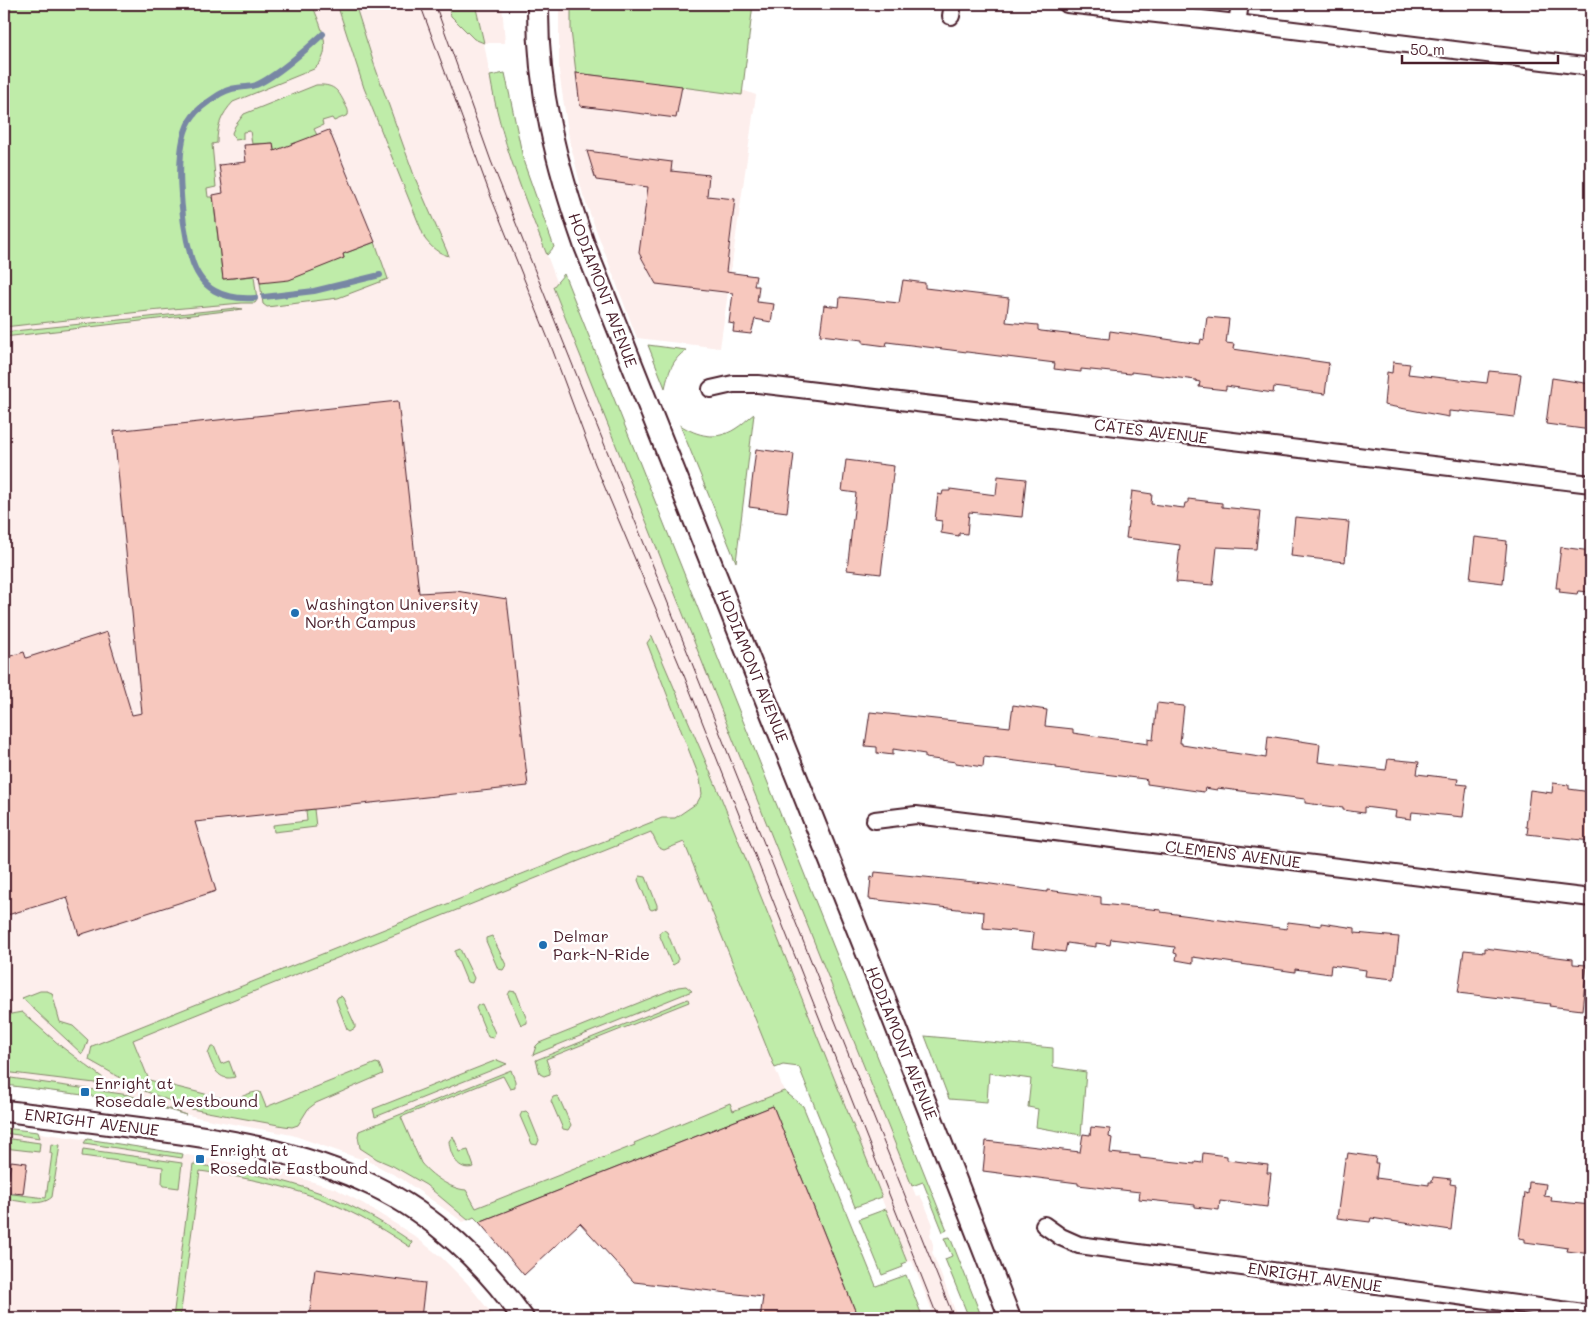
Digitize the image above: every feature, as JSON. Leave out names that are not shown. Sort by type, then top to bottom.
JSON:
[{"type":"street","name":"HODIAMONT AVENUE","points":[[538,4],[539,58],[552,139],[566,194],[584,244],[897,1028],[1010,1318]]},
{"type":"street","points":[[1067,4],[1591,67]]},
{"type":"street","points":[[1237,23],[1240,4]]},
{"type":"street","name":"CATES AVENUE","points":[[711,389],[733,384],[758,384],[1591,484]]},
{"type":"street","name":"CLEMENS AVENUE","points":[[875,820],[916,815],[1591,898]]},
{"type":"street","name":"ENRIGHT AVENUE","points":[[4,1111],[181,1133],[243,1143],[281,1152],[343,1172],[376,1187],[406,1204],[435,1224],[485,1271],[522,1318]]},
{"type":"street","name":"ENRIGHT AVENUE","points":[[1044,1225],[1061,1237],[1079,1245],[1591,1314]]},
{"type":"shaded area","name":"Washington University North Campus","points":[[7,4],[447,4],[451,16],[484,42],[475,4],[502,4],[505,43],[484,43],[503,137],[557,282],[553,288],[916,1196],[920,1195],[933,1225],[930,1235],[933,1244],[932,1252],[958,1318],[935,1318],[912,1261],[907,1262],[720,795],[652,637],[700,779],[702,794],[697,803],[675,818],[784,1091],[463,1222],[402,1179],[372,1163],[292,1135],[196,1117],[145,1103],[4,1085],[4,12]],"holes":[[[662,818],[673,818],[503,881]]]},
{"type":"shaded area","points":[[559,4],[753,4],[742,90],[756,95],[720,348],[637,338],[583,195],[569,138],[559,72]]},
{"type":"shaded area","points":[[4,1128],[140,1147],[246,1165],[284,1173],[336,1189],[413,1235],[441,1257],[467,1283],[495,1318],[4,1318]]},
{"type":"green space","points":[[12,4],[312,4],[324,38],[324,55],[320,62],[314,69],[233,102],[225,111],[220,121],[217,143],[212,144],[216,187],[207,189],[208,197],[213,197],[223,279],[254,276],[257,300],[255,303],[149,311],[4,327],[4,29]]},
{"type":"green space","points":[[337,4],[355,4],[374,64],[415,178],[449,256],[436,250],[425,239],[364,88]]},
{"type":"green space","points":[[447,4],[475,4],[484,43],[474,39],[451,16]]},
{"type":"green space","points":[[571,4],[753,4],[742,95],[576,73],[571,30]]},
{"type":"green space","points":[[505,73],[524,163],[554,247],[547,255],[506,145],[494,99],[490,76]]},
{"type":"green space","points":[[316,85],[327,85],[337,91],[347,108],[348,115],[334,121],[332,118],[322,121],[323,125],[314,129],[317,135],[278,175],[273,143],[252,144],[250,131],[243,132],[243,139],[235,140],[232,133],[244,114]]},
{"type":"green space","points":[[375,242],[388,279],[338,298],[267,307],[263,304],[260,283],[344,258],[343,254]]},
{"type":"green space","points":[[564,274],[947,1230],[943,1232],[923,1182],[912,1186],[553,287]]},
{"type":"green space","points":[[236,308],[243,309],[4,337],[4,332]]},
{"type":"green space","points":[[648,345],[686,350],[677,358],[672,366],[665,388]]},
{"type":"green space","points":[[754,414],[736,562],[680,425],[707,436],[721,435],[738,427]]},
{"type":"green space","points":[[652,636],[720,795],[882,1197],[855,1207],[799,1067],[783,1065],[775,1068],[684,842],[664,850],[659,848],[651,832],[133,1040],[149,1080],[229,1100],[260,1092],[266,1107],[376,1063],[379,1064],[383,1074],[316,1103],[308,1109],[298,1125],[292,1127],[284,1126],[191,1109],[142,1090],[89,1060],[92,1046],[662,818],[675,818],[697,803],[702,794],[700,779],[647,643]]},
{"type":"green space","points":[[314,809],[316,827],[274,832],[273,825],[307,821],[306,810]]},
{"type":"green space","points":[[640,876],[646,877],[657,908],[650,909],[638,880]]},
{"type":"green space","points":[[664,930],[667,932],[678,959],[678,962],[673,965],[659,934]]},
{"type":"green space","points":[[492,936],[506,965],[503,970],[498,969],[486,941],[486,938]]},
{"type":"green space","points":[[460,949],[474,978],[472,983],[467,982],[455,953],[455,951]]},
{"type":"green space","points":[[686,986],[692,991],[533,1055],[539,1043],[678,987]]},
{"type":"green space","points":[[40,991],[52,993],[60,1022],[73,1026],[88,1040],[82,1054],[22,998]]},
{"type":"green space","points":[[510,991],[516,992],[527,1023],[522,1025],[520,1023],[508,995]]},
{"type":"green space","points":[[341,996],[355,1025],[355,1028],[350,1031],[347,1029],[336,1000]]},
{"type":"green space","points":[[688,999],[689,1002],[546,1059],[550,1074],[544,1076],[540,1074],[536,1060]]},
{"type":"green space","points":[[482,1004],[495,1033],[493,1038],[488,1037],[476,1008]]},
{"type":"green space","points":[[22,1012],[62,1047],[103,1078],[105,1082],[103,1084],[4,1072],[5,1023],[11,1014]]},
{"type":"green space","points":[[925,1036],[1053,1048],[1053,1067],[1086,1072],[1081,1135],[1036,1127],[1038,1109],[1028,1107],[1031,1079],[989,1073],[987,1102],[949,1099]]},
{"type":"green space","points":[[211,1047],[214,1047],[221,1064],[229,1061],[235,1077],[229,1078],[217,1073],[208,1054]]},
{"type":"green space","points":[[497,1060],[507,1064],[375,1117],[373,1109]]},
{"type":"green space","points":[[511,1070],[515,1081],[515,1088],[510,1089],[503,1076],[401,1117],[421,1163],[441,1181],[466,1190],[476,1208],[635,1145],[634,1143],[730,1103],[733,1111],[784,1091],[803,1106],[876,1286],[906,1275],[923,1318],[858,1318],[773,1106],[479,1222],[474,1217],[468,1220],[426,1185],[360,1148],[359,1131]]},
{"type":"green space","points":[[4,1077],[129,1095],[186,1115],[145,1103],[4,1085]]},
{"type":"green space","points":[[557,1096],[571,1125],[568,1130],[563,1129],[551,1101],[553,1097]]},
{"type":"green space","points":[[526,1111],[539,1140],[537,1145],[532,1144],[520,1116],[522,1112]]},
{"type":"green space","points":[[4,1128],[38,1132],[40,1138],[4,1133]]},
{"type":"green space","points":[[453,1136],[460,1152],[468,1150],[474,1167],[463,1167],[453,1157],[449,1141]]},
{"type":"green space","points":[[4,1138],[40,1143],[39,1152],[4,1148]]},
{"type":"green space","points":[[87,1139],[183,1154],[182,1158],[84,1143]]},
{"type":"green space","points":[[51,1144],[60,1145],[52,1197],[35,1203],[4,1199],[4,1193],[46,1198],[52,1154],[50,1153]]},
{"type":"green space","points":[[83,1149],[182,1163],[179,1188],[164,1186],[162,1183],[163,1167],[82,1156]]},
{"type":"green space","points":[[193,1164],[264,1177],[320,1193],[361,1211],[412,1242],[410,1247],[358,1216],[317,1198],[290,1189],[239,1177],[200,1171],[180,1318],[173,1318]]},
{"type":"green space","points":[[886,1209],[907,1262],[902,1264],[903,1267],[882,1275],[859,1219]]},
{"type":"green space","points":[[950,1237],[982,1318],[969,1318],[945,1259],[952,1256],[944,1238]]},
{"type":"building","points":[[576,73],[682,86],[676,118],[580,106]]},
{"type":"building","points":[[329,130],[375,242],[343,254],[344,258],[289,280],[260,283],[259,275],[223,279],[213,195],[223,193],[219,165],[246,162],[244,145],[273,143],[274,151]]},
{"type":"building","points":[[587,151],[672,162],[671,171],[709,175],[707,196],[735,199],[726,272],[756,276],[754,286],[759,286],[757,302],[774,304],[771,322],[755,319],[751,334],[733,332],[734,324],[729,323],[733,293],[656,284],[639,253],[648,187],[596,180]]},
{"type":"building","points":[[903,280],[925,283],[925,288],[1009,298],[1006,322],[1038,325],[1038,330],[1041,331],[1109,339],[1110,331],[1200,344],[1201,339],[1204,340],[1207,317],[1229,319],[1226,343],[1234,344],[1233,349],[1329,363],[1325,394],[1274,387],[1273,393],[1226,386],[1226,390],[1199,387],[1200,382],[1196,380],[1131,372],[1131,374],[1081,369],[1081,372],[1054,369],[1055,363],[887,342],[886,346],[863,343],[863,340],[820,335],[824,305],[839,307],[840,297],[899,303]]},
{"type":"building","points":[[1393,362],[1410,364],[1408,374],[1487,383],[1489,371],[1521,374],[1515,417],[1449,411],[1449,417],[1384,405],[1387,372],[1392,373]]},
{"type":"building","points":[[1552,378],[1591,384],[1591,430],[1546,424]]},
{"type":"building","name":"Washington University North Campus","points":[[398,401],[419,593],[456,591],[507,599],[528,786],[195,822],[216,891],[79,935],[67,897],[4,916],[4,658],[24,652],[26,658],[107,632],[132,715],[142,713],[114,431]]},
{"type":"building","points":[[756,449],[794,454],[787,512],[749,507]]},
{"type":"building","points":[[846,460],[894,466],[881,574],[847,570],[856,493],[842,491]]},
{"type":"building","points":[[998,476],[1026,479],[1022,517],[969,512],[967,534],[959,533],[959,536],[941,533],[942,521],[935,520],[938,494],[942,495],[943,491],[950,491],[950,489],[996,495]]},
{"type":"building","points":[[1132,491],[1152,494],[1151,504],[1184,508],[1185,503],[1188,503],[1188,499],[1222,503],[1222,507],[1260,511],[1256,549],[1217,547],[1213,585],[1176,582],[1180,545],[1126,538]]},
{"type":"building","points":[[1295,517],[1349,522],[1345,562],[1291,556]]},
{"type":"building","points":[[1475,537],[1507,541],[1503,583],[1470,579]]},
{"type":"building","points":[[1561,547],[1591,551],[1590,592],[1578,591],[1577,594],[1559,592],[1560,588],[1556,588]]},
{"type":"building","points":[[1157,703],[1184,706],[1180,743],[1182,745],[1266,758],[1268,736],[1320,744],[1318,762],[1386,770],[1388,759],[1419,762],[1417,774],[1458,779],[1457,784],[1467,785],[1463,817],[1412,812],[1411,819],[1395,817],[1396,811],[1364,807],[1364,813],[1305,803],[1305,799],[1217,788],[1217,790],[1205,788],[1204,792],[1147,784],[1147,780],[1144,779],[984,757],[983,767],[925,758],[925,754],[893,749],[893,755],[877,753],[877,747],[865,746],[870,712],[1010,727],[1013,705],[1047,710],[1045,726],[1073,729],[1073,733],[1148,744],[1148,739],[1153,740]]},
{"type":"building","points":[[1553,783],[1569,785],[1569,789],[1591,792],[1591,841],[1527,834],[1530,790],[1552,793]]},
{"type":"building","points":[[875,872],[1101,897],[1101,904],[1161,910],[1161,912],[1287,929],[1288,922],[1321,926],[1321,923],[1355,928],[1355,933],[1399,937],[1394,979],[1365,976],[1366,970],[1331,965],[1330,974],[1295,969],[1295,972],[1193,957],[1193,963],[1176,960],[1175,947],[1111,939],[1110,945],[1096,943],[1096,947],[1067,943],[1065,952],[1032,948],[1034,933],[983,928],[984,912],[869,899],[871,877],[874,878]]},
{"type":"building","points":[[1485,948],[1573,959],[1573,964],[1587,965],[1582,1010],[1549,1006],[1550,1004],[1458,993],[1464,950],[1485,952]]},
{"type":"building","points":[[773,1106],[858,1318],[760,1318],[763,1297],[634,1282],[580,1223],[524,1275],[479,1222]]},
{"type":"building","points":[[1091,1127],[1110,1129],[1109,1137],[1112,1138],[1110,1153],[1195,1164],[1195,1162],[1202,1163],[1203,1153],[1227,1156],[1227,1160],[1268,1165],[1267,1173],[1271,1173],[1267,1207],[1220,1201],[1219,1210],[1195,1207],[1195,1205],[1139,1199],[1140,1192],[983,1171],[986,1141],[1080,1152],[1083,1134],[1090,1135]]},
{"type":"building","points":[[1348,1153],[1376,1157],[1375,1163],[1378,1163],[1376,1178],[1429,1185],[1433,1177],[1451,1179],[1450,1184],[1456,1185],[1451,1230],[1371,1218],[1370,1222],[1337,1218],[1345,1159],[1347,1159]]},
{"type":"building","points":[[11,1161],[27,1163],[23,1194],[6,1192]]},
{"type":"building","points":[[1529,1182],[1546,1184],[1544,1196],[1552,1197],[1551,1201],[1591,1205],[1591,1254],[1567,1251],[1568,1248],[1525,1242],[1525,1239],[1519,1238],[1525,1193],[1528,1194]]},
{"type":"building","points":[[315,1269],[425,1283],[421,1318],[309,1318]]},
{"type":"waterway","points":[[255,298],[233,297],[214,291],[200,278],[195,268],[184,225],[180,185],[180,164],[186,128],[193,116],[209,101],[230,89],[256,85],[264,81],[291,62],[323,34]]},
{"type":"waterway","points":[[264,297],[314,291],[380,275]]},
{"type":"tram line","points":[[420,4],[491,197],[553,351],[595,464],[685,678],[938,1318]]},
{"type":"tram line","points":[[435,4],[491,161],[954,1318]]},
{"type":"place","name":"Washington University North Campus","points":[[295,613]]},
{"type":"place","name":"Delmar Park-N-Ride","points":[[543,945]]},
{"type":"place","name":"Enright at Rosedale Westbound","points":[[85,1092]]},
{"type":"place","name":"Enright at Rosedale Eastbound","points":[[200,1159]]}]
